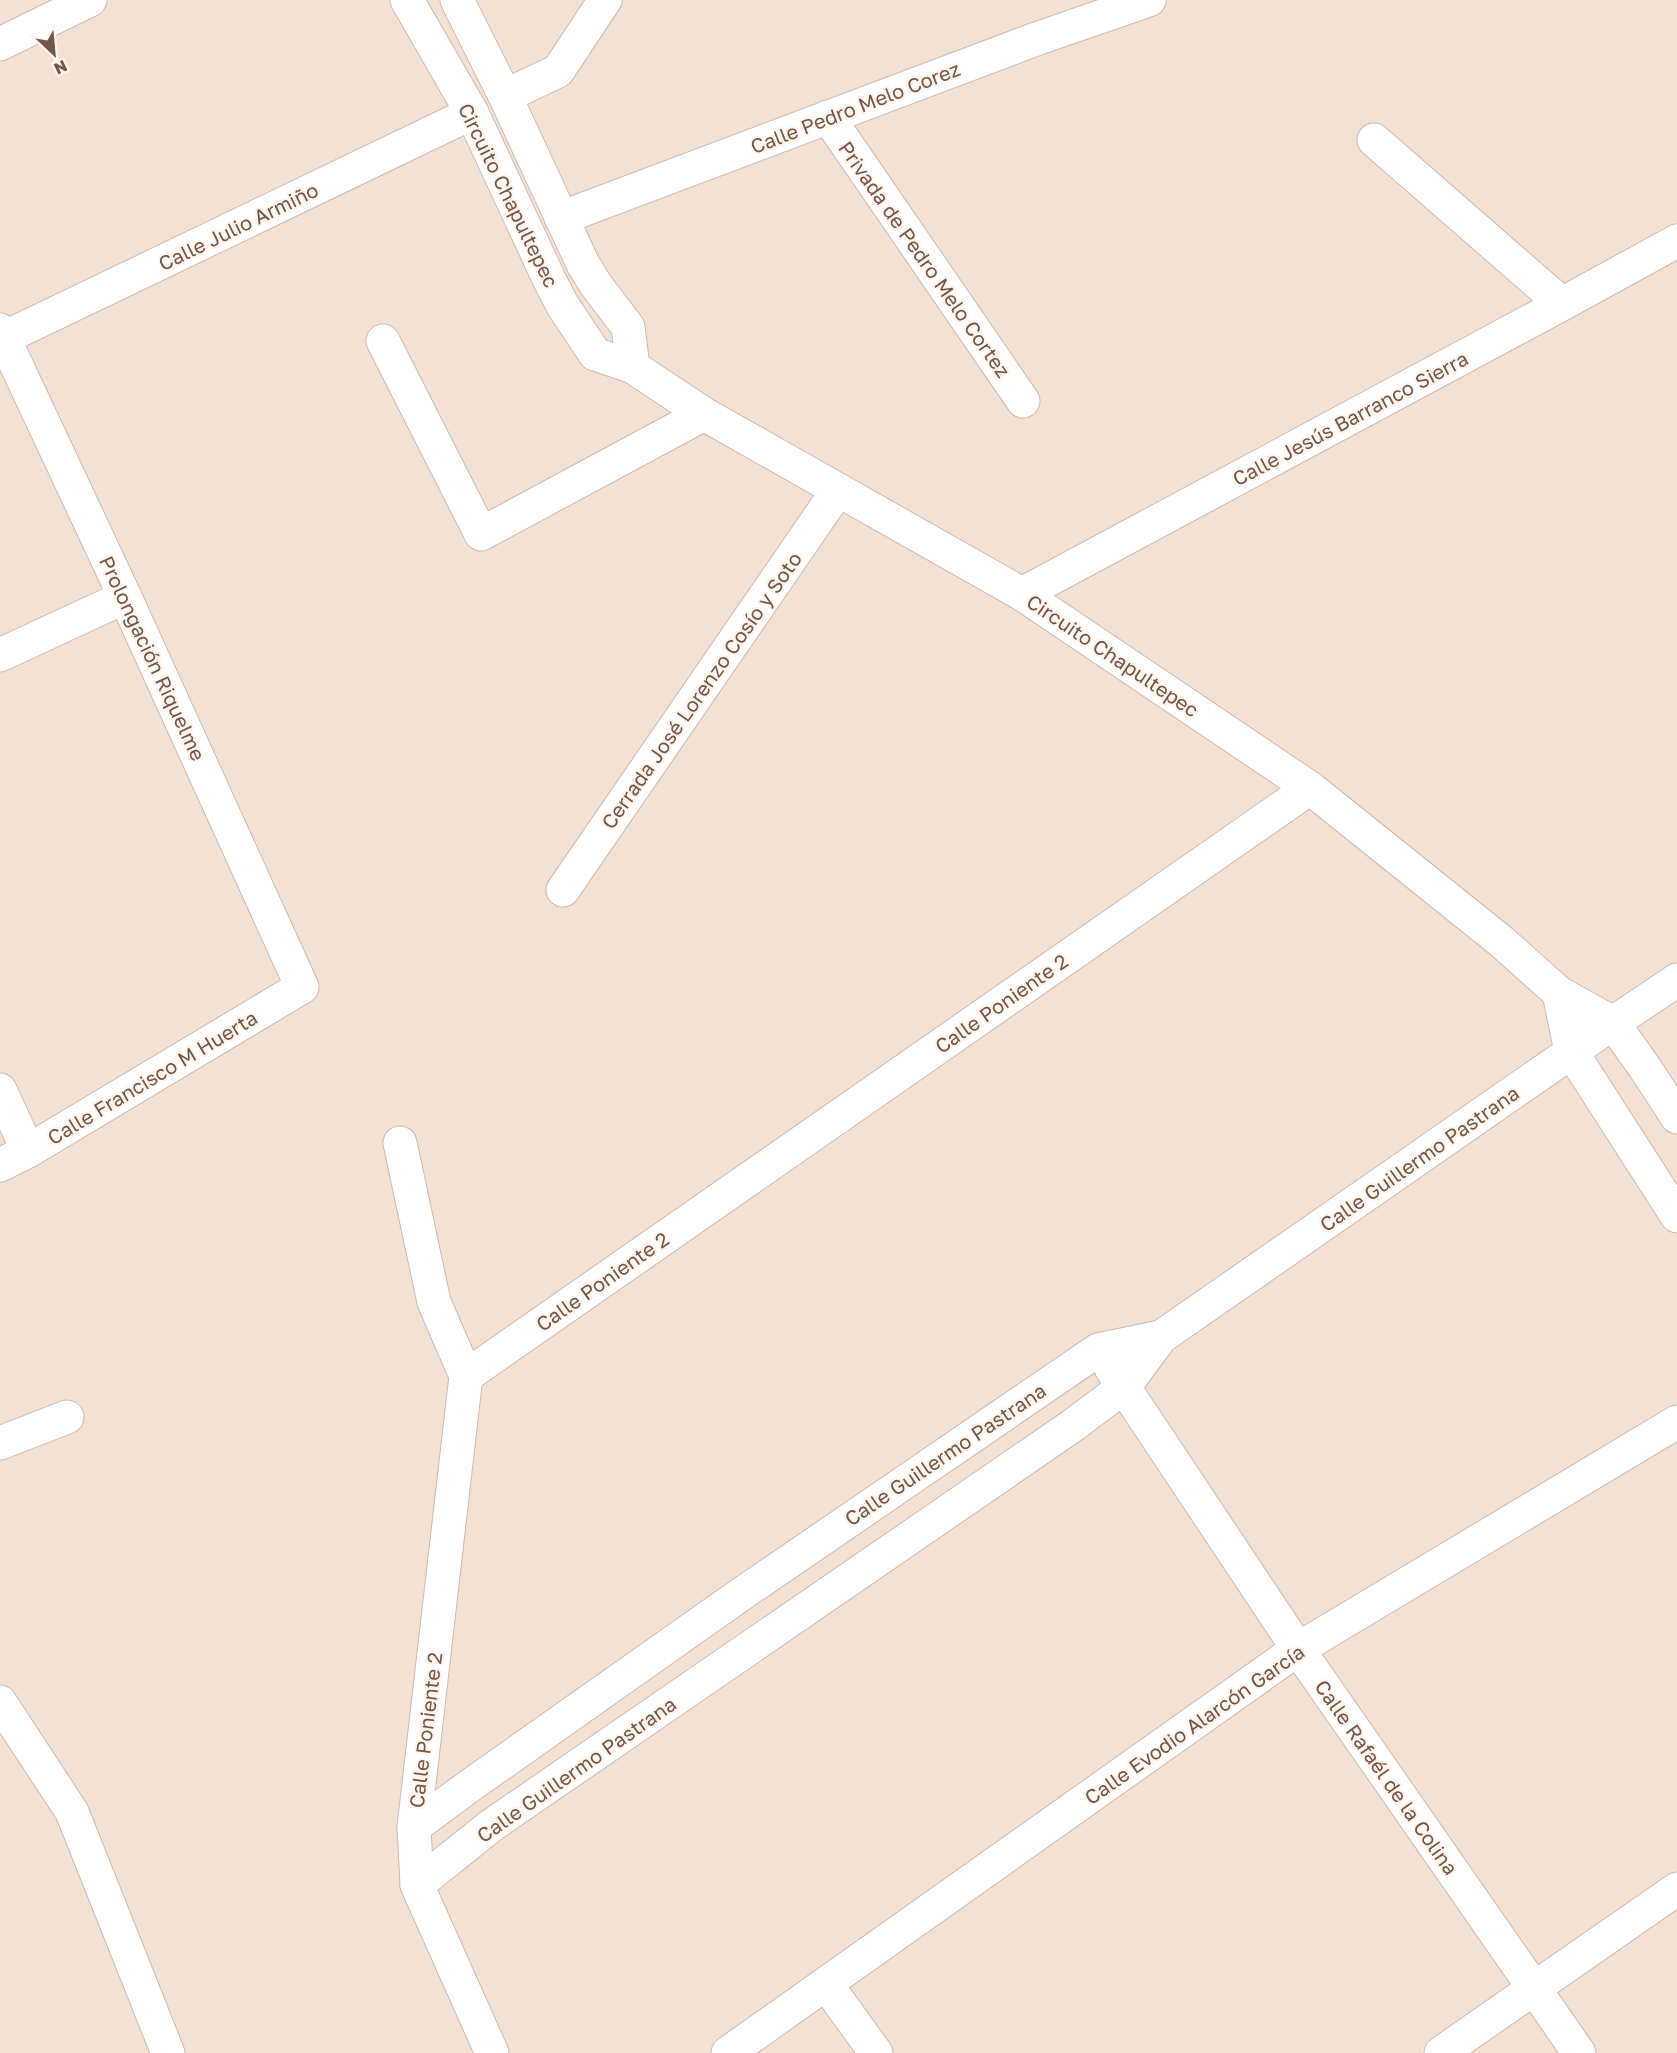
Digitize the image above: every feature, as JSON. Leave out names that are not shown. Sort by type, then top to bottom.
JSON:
[{"type":"street","points":[[0,44],[90,0]]},
{"type":"street","name":"Circuito Chapultepec","points":[[406,0],[472,113],[563,306],[595,354],[633,367],[704,414],[1022,594],[1310,788],[1502,942],[1559,993],[1612,1023],[1677,1117]]},
{"type":"street","name":"Circuito Chapultepec","points":[[457,0],[506,96],[561,218],[596,285],[628,327],[633,367]]},
{"type":"street","points":[[506,96],[558,71],[605,0]]},
{"type":"street","name":"Calle Pedro Melo Corez","points":[[561,218],[1036,39],[1149,0]]},
{"type":"street","name":"Calle Julio Armiño","points":[[2,334],[472,113]]},
{"type":"street","name":"Privada de Pedro Melo Cortez","points":[[828,117],[1023,401]]},
{"type":"street","points":[[1374,140],[1562,304]]},
{"type":"street","name":"Calle Jesús Barranco Sierra","points":[[1022,594],[1677,241]]},
{"type":"street","name":"Prolongación Riquelme","points":[[2,334],[125,597],[302,987]]},
{"type":"street","points":[[383,341],[481,534],[704,414]]},
{"type":"street","name":"Cerrada José Lorenzo Cosío y Soto","points":[[563,890],[838,490]]},
{"type":"street","points":[[0,655],[125,597]]},
{"type":"street","name":"Calle Poniente 2","points":[[492,2053],[417,1885],[414,1827],[466,1376],[1310,788]]},
{"type":"street","name":"Calle Guillermo Pastrana","points":[[417,1885],[492,1825],[1124,1388],[1161,1337],[1677,980]]},
{"type":"street","name":"Calle Francisco M Huerta","points":[[14,1158],[302,987]]},
{"type":"street","points":[[1559,993],[1571,1052],[1677,1216]]},
{"type":"street","points":[[0,1090],[14,1158]]},
{"type":"street","points":[[400,1143],[434,1302],[466,1376]]},
{"type":"street","name":"Calle Guillermo Pastrana","points":[[414,1827],[740,1595],[1098,1350],[1161,1337]]},
{"type":"street","name":"Calle Rafaél de la Colina","points":[[1098,1350],[1298,1649],[1579,2053]]},
{"type":"street","points":[[0,1443],[67,1417]]},
{"type":"street","name":"Calle Evodio Alarcón García","points":[[728,2053],[1298,1649],[1677,1422]]},
{"type":"street","points":[[740,1595],[768,1635]]},
{"type":"street","points":[[0,1702],[72,1812],[168,2053]]},
{"type":"street","points":[[1441,2053],[1677,1889]]},
{"type":"street","points":[[826,1984],[876,2053]]},
{"type":"shaded area","points":[[0,0],[1677,0],[1677,2053],[0,2053]]}]
